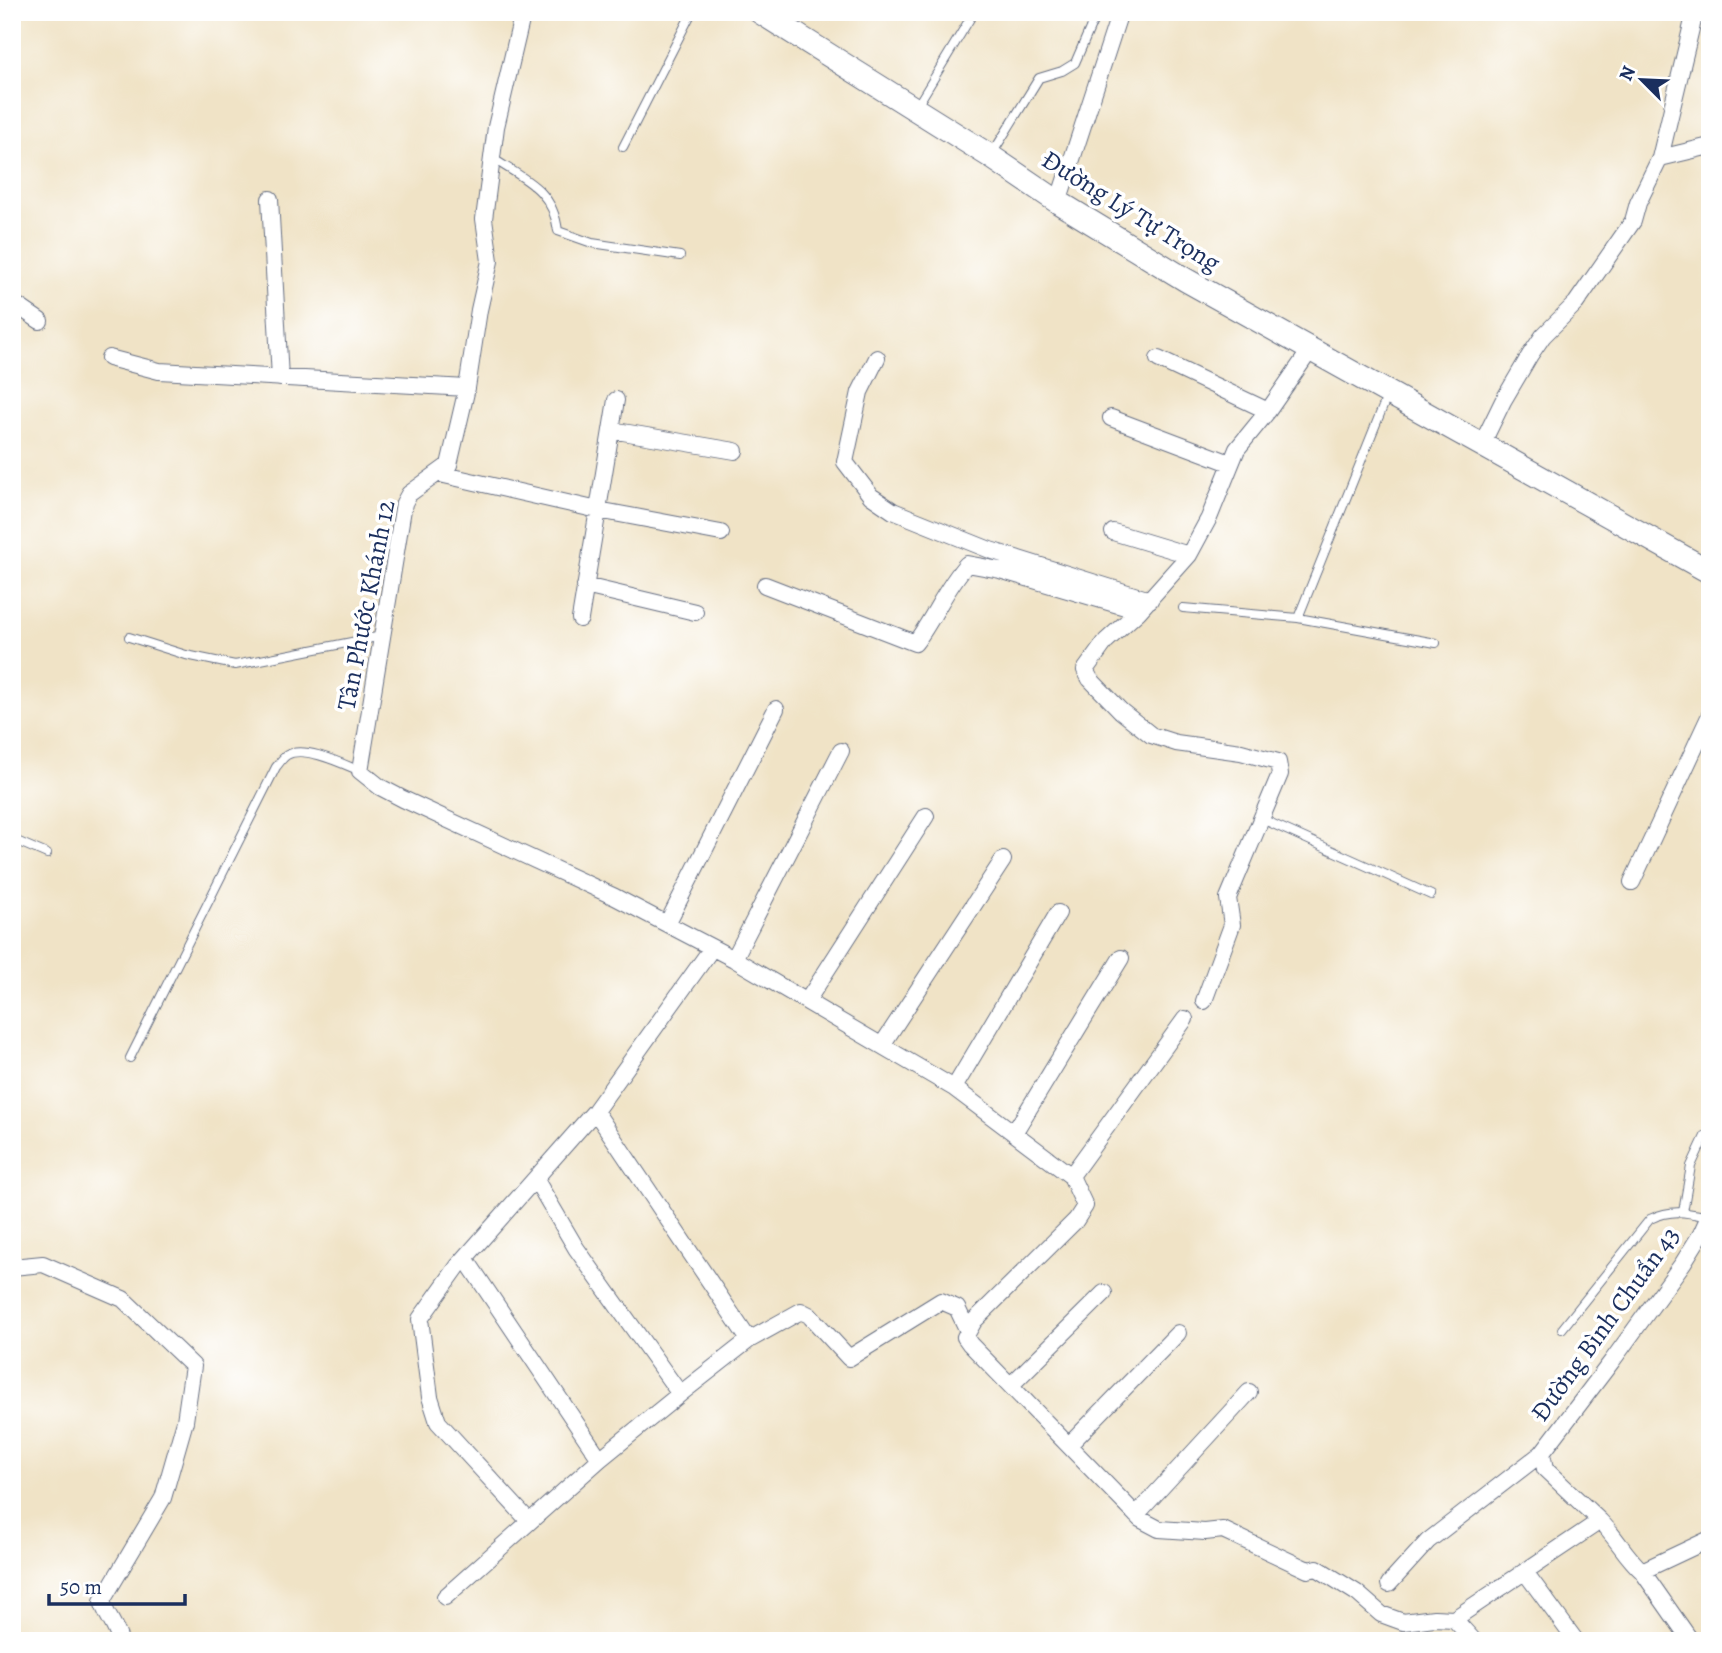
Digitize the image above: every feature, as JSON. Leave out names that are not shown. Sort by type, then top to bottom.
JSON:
[{"type":"main road","name":"Đường Lý Tự Trọng","points":[[760,12],[990,156],[1058,202],[1186,280],[1710,572]]},
{"type":"street","points":[[440,474],[449,465],[467,388],[479,310],[491,261],[484,219],[496,127],[523,12]]},
{"type":"street","points":[[1058,202],[1120,12]]},
{"type":"street","points":[[1482,444],[1530,355],[1543,336],[1576,303],[1633,221],[1638,204],[1660,158],[1695,12]]},
{"type":"street","points":[[1660,158],[1710,146]]},
{"type":"street","points":[[270,199],[280,377]]},
{"type":"street","points":[[12,302],[40,321]]},
{"type":"street","points":[[1204,1001],[1232,925],[1228,898],[1280,774],[1278,762],[1241,752],[1177,743],[1152,735],[1121,711],[1084,670],[1105,641],[1144,605],[1189,555],[1209,519],[1237,449],[1268,411],[1311,349]]},
{"type":"street","points":[[109,358],[159,371],[467,388]]},
{"type":"street","points":[[877,358],[860,391],[845,463],[871,496],[893,511],[990,550],[1144,605]]},
{"type":"street","points":[[1158,359],[1268,411]]},
{"type":"street","points":[[580,618],[617,400]]},
{"type":"street","points":[[1111,418],[1230,463]]},
{"type":"street","points":[[611,430],[735,451]]},
{"type":"street","points":[[440,474],[598,510],[721,533]]},
{"type":"street","name":"Tân Phước Khánh 12","points":[[360,771],[404,503],[409,494],[440,474]]},
{"type":"street","points":[[1113,532],[1189,555]]},
{"type":"street","points":[[765,585],[915,643],[967,564],[1000,569],[1144,605]]},
{"type":"street","points":[[585,586],[695,612]]},
{"type":"street","points":[[667,925],[776,709]]},
{"type":"street","points":[[1632,882],[1710,715]]},
{"type":"street","points":[[734,959],[841,751]]},
{"type":"street","points":[[360,771],[380,787],[403,799],[615,897],[734,959],[954,1087],[1070,1176],[1085,1206],[1076,1220],[974,1321],[965,1337],[1136,1515],[1159,1528],[1205,1532],[1223,1530],[1308,1570],[1317,1568],[1357,1593],[1381,1614],[1403,1622],[1434,1618],[1454,1619],[1600,1521]]},
{"type":"street","points":[[807,1001],[926,816]]},
{"type":"street","points":[[882,1045],[1003,860]]},
{"type":"street","points":[[954,1087],[1058,913]]},
{"type":"street","points":[[529,1521],[438,1422],[430,1397],[420,1319],[465,1258],[595,1111],[712,947]]},
{"type":"street","points":[[1014,1133],[1121,958]]},
{"type":"street","points":[[1070,1176],[1185,1019]]},
{"type":"street","points":[[595,1111],[749,1340]]},
{"type":"street","points":[[536,1180],[576,1248],[680,1394]]},
{"type":"street","name":"Đường Bình Chuẩn 43","points":[[1691,1641],[1614,1534],[1545,1469],[1542,1452],[1683,1263],[1709,1216]]},
{"type":"street","points":[[465,1258],[600,1458]]},
{"type":"street","points":[[12,1267],[43,1264],[123,1299],[193,1366],[185,1421],[163,1498],[102,1601],[105,1612],[117,1627],[120,1641]]},
{"type":"street","points":[[1011,1385],[1104,1293]]},
{"type":"street","points":[[445,1597],[600,1458],[749,1340],[801,1311],[809,1315],[849,1358],[941,1301],[957,1308],[968,1331]]},
{"type":"street","points":[[1069,1445],[1178,1334]]},
{"type":"street","points":[[1136,1515],[1249,1392]]},
{"type":"street","points":[[1389,1584],[1428,1541],[1542,1452]]},
{"type":"street","points":[[1642,1571],[1710,1539]]},
{"type":"street","points":[[1525,1572],[1576,1641]]},
{"type":"street","points":[[1454,1619],[1474,1641]]},
{"type":"lane","points":[[623,148],[692,12]]},
{"type":"lane","points":[[915,109],[974,12]]},
{"type":"lane","points":[[990,156],[1039,78],[1062,71],[1075,63],[1097,12]]},
{"type":"lane","points":[[492,158],[544,193],[556,217],[558,231],[592,243],[680,256]]},
{"type":"lane","points":[[1298,618],[1388,394]]},
{"type":"lane","points":[[1183,608],[1298,618],[1436,643]]},
{"type":"lane","points":[[129,636],[186,655],[236,665],[384,635]]},
{"type":"lane","points":[[130,1058],[276,767],[285,755],[299,751],[360,771]]},
{"type":"lane","points":[[1262,819],[1431,895]]},
{"type":"lane","points":[[12,839],[47,854]]},
{"type":"lane","points":[[1683,1212],[1691,1166],[1705,1136]]},
{"type":"lane","points":[[1562,1329],[1650,1219],[1665,1212],[1709,1216]]}]
